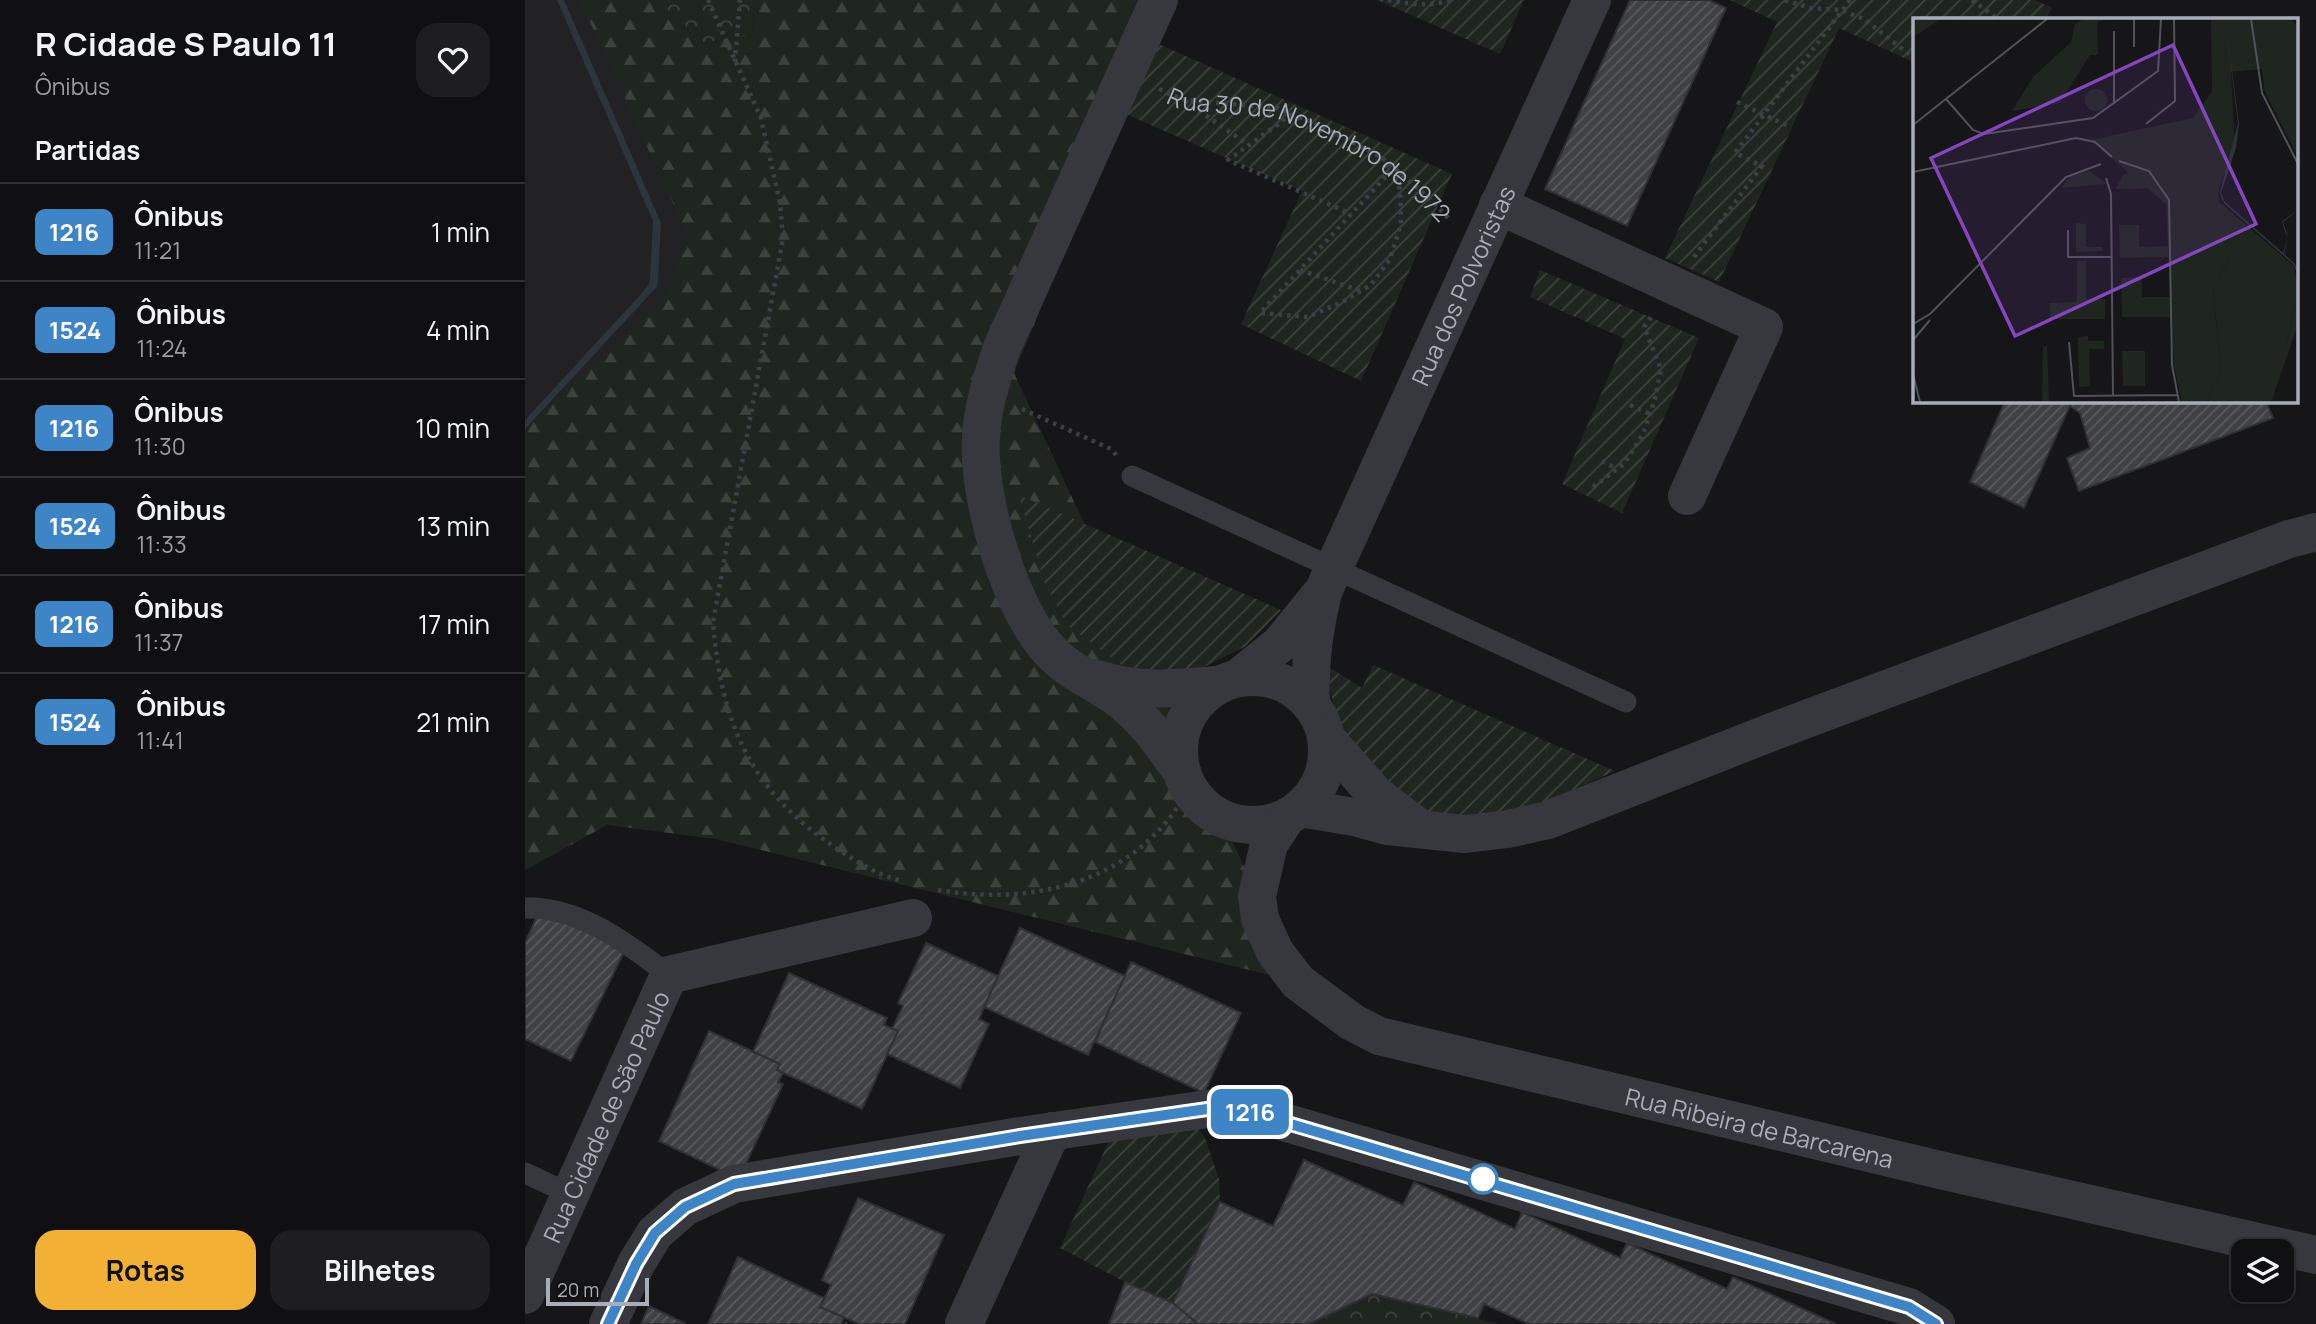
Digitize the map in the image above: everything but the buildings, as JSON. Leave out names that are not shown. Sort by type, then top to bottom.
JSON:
[{"type":"street","name":"Rua Ribeira de Barcarena","points":[[1159,0],[1001,350],[987,394],[981,438],[982,475],[989,521],[1029,626],[1054,656],[1117,697],[1144,719],[1234,841],[1246,881],[1259,911]]},
{"type":"street","name":"Rua dos Polvoristas","points":[[1318,721],[1310,676],[1313,643],[1328,580],[1591,0]]},
{"type":"street","points":[[1499,205],[1764,327],[1688,496]]},
{"type":"street","points":[[1294,812],[1354,817],[1387,826],[1465,835],[1548,820],[1777,730],[2307,531]]},
{"type":"street","name":"Rua dos Polvoristas","points":[[1227,682],[1280,645],[1328,580]]},
{"type":"street","points":[[1078,672],[1122,686],[1175,690],[1258,677],[1278,681],[1296,690],[1375,794],[1428,832]]},
{"type":"street","points":[[1227,682],[1197,702],[1184,723],[1178,748],[1196,792],[1233,822],[1251,825],[1270,822],[1294,812],[1314,793],[1323,776],[1327,757],[1318,721]]},
{"type":"street","name":"Rua Ribeira de Barcarena","points":[[1294,812],[1269,844],[1257,896],[1260,919],[1275,953],[1298,982],[1352,1022],[1379,1036],[1940,1170],[2316,1255]]},
{"type":"street","points":[[669,975],[916,896]]},
{"type":"street","name":"Rua Cidade de São Paulo","points":[[525,1295],[669,975]]},
{"type":"street","points":[[608,1324],[636,1264],[655,1233],[685,1207],[734,1184],[1052,1131],[1221,1107],[1250,1112],[1909,1307],[1936,1324]]},
{"type":"street","points":[[964,1324],[1052,1131]]},
{"type":"lane","points":[[1132,476],[1328,580],[1626,702]]},
{"type":"lane","points":[[525,908],[564,913],[596,927],[629,945],[669,975]]},
{"type":"lane","points":[[525,1173],[571,1194]]},
{"type":"path","points":[[708,0],[761,118],[780,204],[783,238],[713,622],[724,699],[737,737],[761,779],[789,813],[819,837],[916,896],[1013,895],[1084,881],[1113,867],[1143,846],[1196,792]]},
{"type":"path","points":[[735,63],[740,0]]},
{"type":"path","points":[[1388,0],[1409,4],[1451,0]]},
{"type":"path","points":[[1786,0],[1810,8],[1841,10],[1864,19],[1913,57]]},
{"type":"path","points":[[1594,488],[1624,464],[1643,434],[1650,414],[1661,369],[1644,327],[1762,166],[1735,153],[1850,0]]},
{"type":"path","points":[[1972,0],[1997,18]]},
{"type":"path","name":"Rua 30 de Novembro de 1972","points":[[1126,74],[1184,100],[1278,108],[1381,157],[1430,199],[1478,250]]},
{"type":"path","points":[[1184,100],[1247,145]]},
{"type":"path","points":[[1737,102],[1788,126]]},
{"type":"path","points":[[1293,114],[1229,160],[1351,214]]},
{"type":"path","points":[[1381,157],[1390,172],[1400,189],[1401,224],[1390,258],[1371,285],[1308,317],[1260,313],[1390,172]]},
{"type":"path","points":[[1300,270],[1362,291]]},
{"type":"path","points":[[987,394],[1111,449],[1132,476]]},
{"type":"path","points":[[1630,405],[1650,414]]},
{"type":"path","points":[[1602,461],[1617,469]]},
{"type":"shaded area","points":[[525,0],[619,0],[723,300],[525,482]]},
{"type":"shaded area","points":[[557,0],[564,0],[661,223],[658,278],[657,287],[525,429],[525,420],[644,291],[650,279],[653,221]]},
{"type":"green space","points":[[580,0],[650,0],[701,43],[752,35],[755,0],[1169,0],[1014,373],[1298,982],[716,839],[607,825],[525,870],[525,432],[554,401],[667,297],[688,236]]},
{"type":"green space","points":[[650,0],[755,0],[752,35],[701,43]]},
{"type":"green space","points":[[1377,0],[1524,0],[1500,54]]},
{"type":"green space","points":[[1730,0],[2035,0],[2052,8],[2047,18],[1913,18],[1913,62],[1839,28],[1719,282],[1665,258],[1777,22]]},
{"type":"green space","points":[[1152,41],[1452,174],[1361,381],[1241,324],[1302,191],[1121,112]]},
{"type":"green space","points":[[1540,270],[1699,338],[1622,513],[1562,484],[1625,339],[1530,297]]},
{"type":"green space","points":[[1019,495],[1281,610],[1246,646],[1196,671],[1126,668],[1067,625],[1044,581]]},
{"type":"green space","points":[[1324,664],[1362,688],[1373,665],[1615,771],[1516,816],[1439,822],[1391,792],[1339,727]]},
{"type":"green space","points":[[1194,1122],[1205,1138],[1219,1179],[1220,1202],[1173,1303],[1125,1282],[1060,1248],[1112,1134]]},
{"type":"green space","points":[[1372,1294],[1500,1324],[1309,1324]]},
{"type":"bus line","name":"1216","points":[[608,1324],[636,1264],[655,1233],[685,1207],[734,1184],[1020,1136],[1221,1107],[1250,1112],[1427,1163],[1909,1307],[1936,1324]]}]
